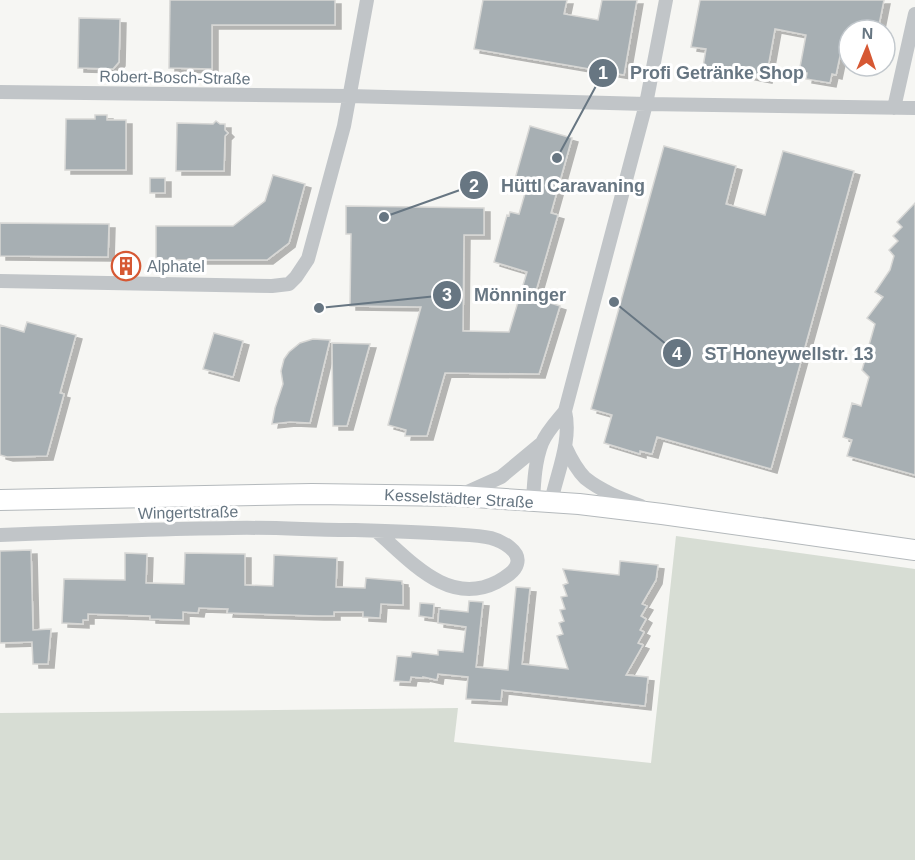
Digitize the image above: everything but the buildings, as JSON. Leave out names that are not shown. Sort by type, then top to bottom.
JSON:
[{"type":"main road","name":"Kesselstädter Straße","points":[[0,500],[312,494],[460,496],[662,514],[915,550]]},
{"type":"street","points":[[0,281],[272,286],[289,284],[308,259],[344,126],[367,0]]},
{"type":"street","points":[[542,502],[565,446],[567,422],[565,411],[646,104],[666,0]]},
{"type":"street","points":[[894,108],[915,14]]},
{"type":"street","name":"Robert-Bosch-Straße","points":[[0,92],[349,96],[915,108]]},
{"type":"street","points":[[542,502],[534,478],[542,443],[552,426],[565,411]]},
{"type":"street","points":[[460,496],[501,477],[542,443]]},
{"type":"street","points":[[565,446],[585,477],[613,496],[662,514]]},
{"type":"street","name":"Wingertstraße","points":[[0,535],[235,528],[376,531],[453,534],[492,538],[501,542],[516,555],[517,566],[504,578],[486,586],[469,589],[449,586],[427,574],[376,531]]},
{"type":"shaded area","points":[[676,536],[915,569],[915,860],[0,860],[0,713],[458,708],[454,742],[651,763]]},
{"type":"place","name":"Profi Getränke Shop","points":[[557,158]]},
{"type":"place","name":"Hüttl Caravaning","points":[[384,217]]},
{"type":"place","name":"Alphatel","points":[[126,266]]},
{"type":"place","name":"ST Honeywellstr. 13","points":[[614,302]]},
{"type":"place","name":"Mönninger","points":[[319,308]]}]
